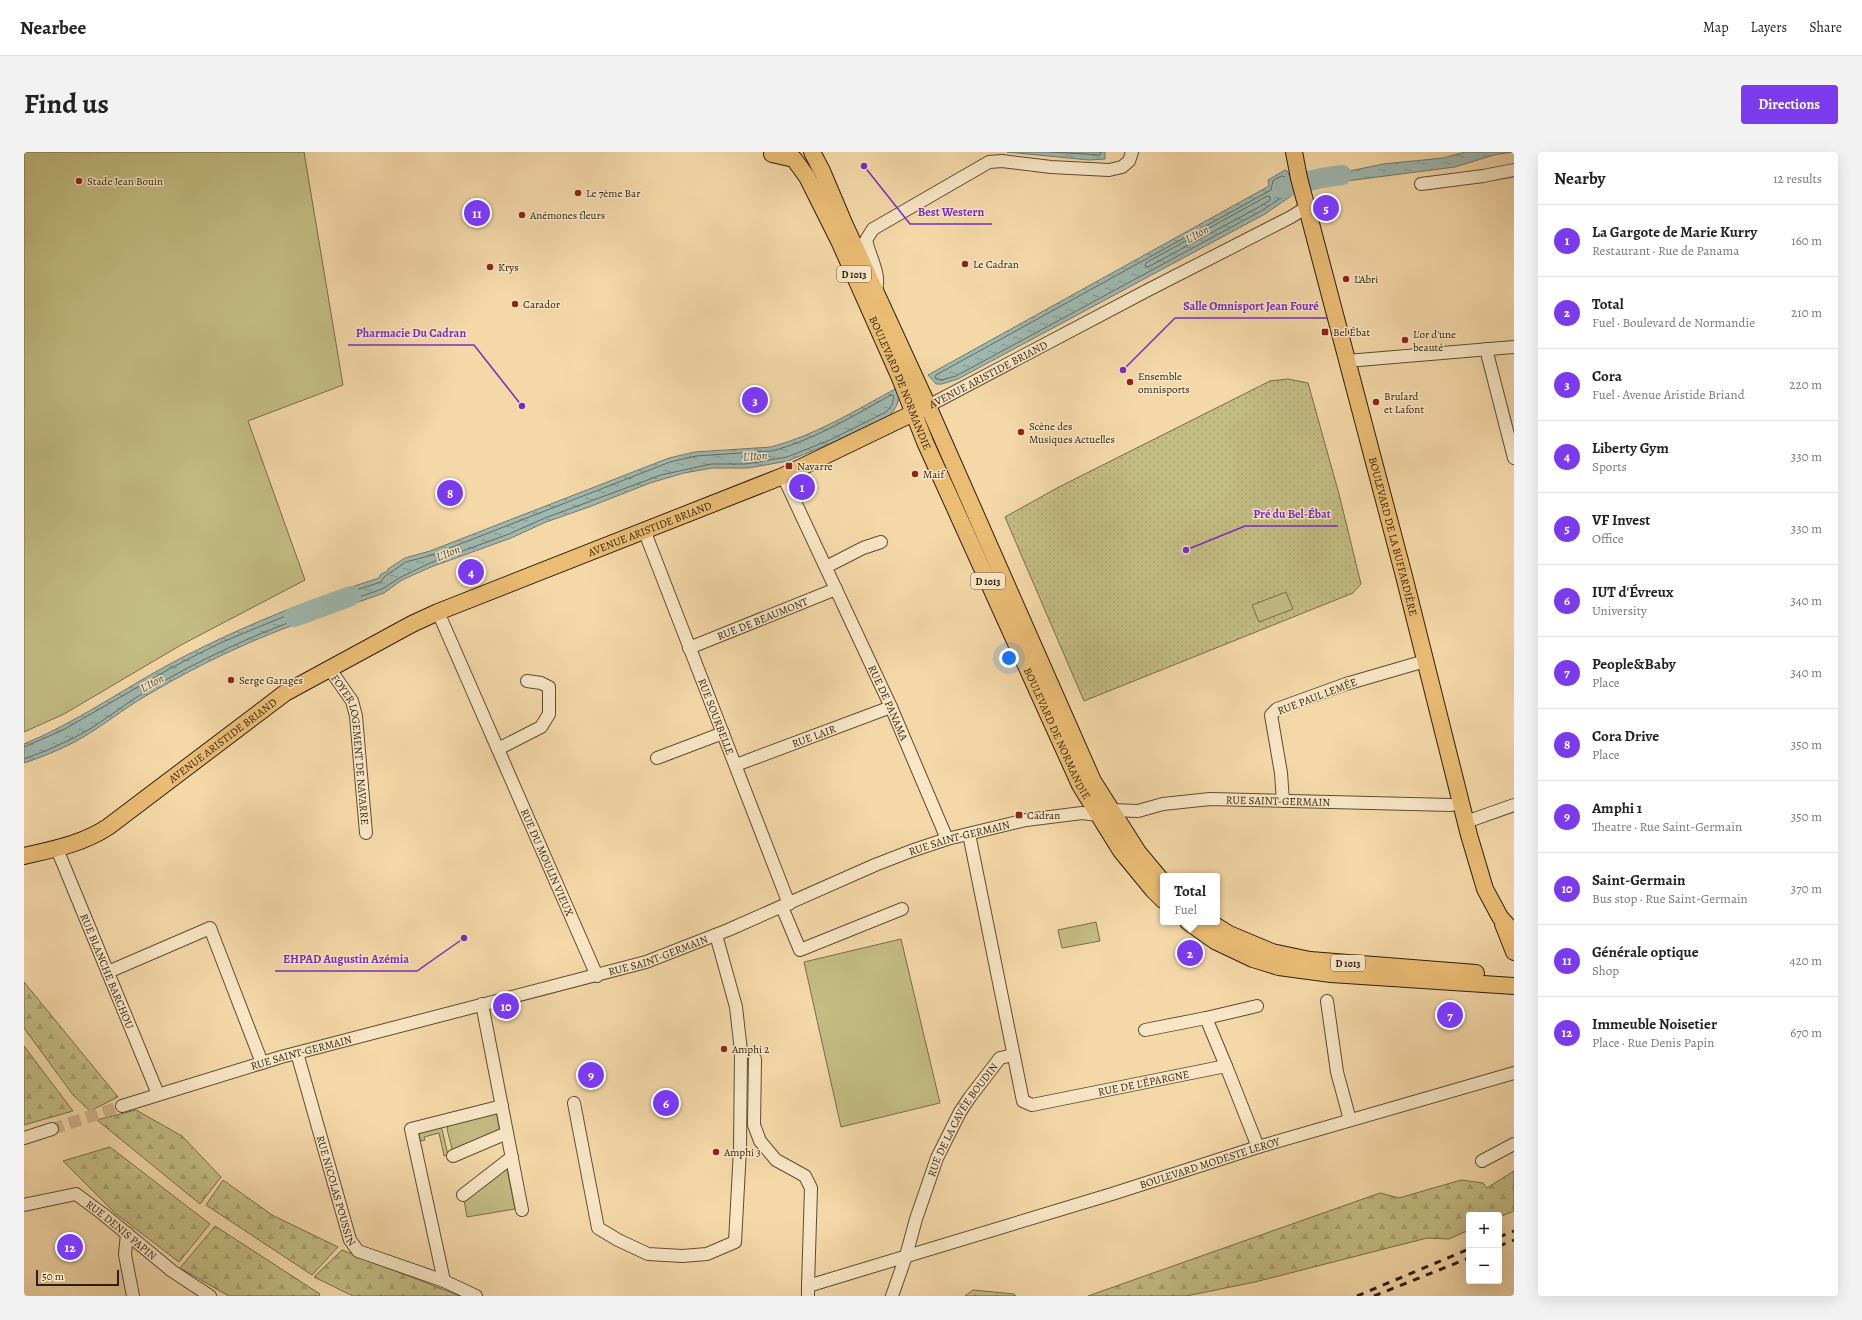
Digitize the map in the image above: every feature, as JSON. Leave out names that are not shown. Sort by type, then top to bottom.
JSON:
[{"type":"main road","name":"BOULEVARD DE NORMANDIE","points":[[812,152],[822,170],[875,292],[928,406],[1093,781],[1104,812],[1121,851],[1160,897]]},
{"type":"main road","name":"BOULEVARD DE LA BUFFARDIÈRE","points":[[1292,152],[1425,661],[1460,803],[1485,888],[1500,917],[1514,952]]},
{"type":"main road","name":"BOULEVARD DE NORMANDIE","points":[[774,153],[794,159],[807,177],[840,242],[900,378],[914,414],[1078,780],[1160,878]]},
{"type":"main road","name":"AVENUE ARISTIDE BRIAND","points":[[24,856],[83,840],[108,827],[285,692],[438,612],[783,476],[928,406]]},
{"type":"main road","name":"BOULEVARD DE LA BUFFARDIÈRE","points":[[1500,917],[1514,933]]},
{"type":"main road","name":"D 1013","points":[[1192,925],[1215,940],[1253,959],[1279,967],[1331,974],[1488,979],[1514,975]]},
{"type":"main road","name":"D 1013","points":[[1215,925],[1229,934],[1272,952],[1310,960],[1488,979],[1514,986]]},
{"type":"main road","points":[[1488,979],[1514,992]]},
{"type":"street","points":[[875,292],[877,284],[876,272],[868,254],[866,240],[873,229],[989,162],[1002,161],[1052,167],[1109,170],[1122,167],[1129,161],[1132,152]]},
{"type":"street","points":[[1421,184],[1483,176],[1514,170]]},
{"type":"street","name":"AVENUE ARISTIDE BRIAND","points":[[928,406],[1148,290],[1291,217],[1303,193]]},
{"type":"street","points":[[1291,217],[1313,229]]},
{"type":"street","points":[[1347,361],[1514,347]]},
{"type":"street","points":[[1486,349],[1514,458]]},
{"type":"street","name":"RUE DE PANAMA","points":[[783,476],[891,707],[947,839]]},
{"type":"street","name":"RUE SOURBELLE","points":[[644,530],[689,648],[736,764],[800,950],[902,909]]},
{"type":"street","points":[[826,567],[863,548],[881,542]]},
{"type":"street","name":"RUE DE BEAUMONT","points":[[689,648],[836,590]]},
{"type":"street","name":"RUE DU MOULIN VIEUX","points":[[438,612],[597,976]]},
{"type":"street","name":"RUE PAUL LEMÉE","points":[[1283,801],[1281,773],[1271,715],[1277,709],[1346,684],[1425,661]]},
{"type":"street","name":"FOYER LOGEMENT DE NAVARRE","points":[[329,668],[352,701],[356,716],[366,833]]},
{"type":"street","points":[[498,749],[541,727],[549,714],[549,687],[541,683],[527,680]]},
{"type":"street","name":"RUE LAIR","points":[[736,764],[891,707]]},
{"type":"street","points":[[657,758],[723,733]]},
{"type":"street","name":"RUE SAINT-GERMAIN","points":[[122,1106],[297,1053],[646,962],[716,935],[875,865],[947,839],[1026,820],[1082,813],[1138,811],[1163,804],[1210,799],[1450,805],[1460,803]]},
{"type":"street","points":[[1466,822],[1514,805]]},
{"type":"street","points":[[969,834],[1013,1055]]},
{"type":"street","name":"RUE BLANCHE BARCHOU","points":[[57,848],[158,1094]]},
{"type":"street","points":[[108,972],[210,928],[262,1063]]},
{"type":"street","points":[[574,1103],[598,1228],[618,1240],[648,1254],[682,1256],[707,1254],[735,1242],[740,1149],[741,1051],[736,1008],[716,935]]},
{"type":"street","points":[[1327,1001],[1337,1072],[1350,1120]]},
{"type":"street","points":[[482,1004],[522,1210]]},
{"type":"street","points":[[1145,1030],[1257,1006]]},
{"type":"street","points":[[1206,1018],[1258,1147]]},
{"type":"street","name":"RUE NICOLAS POUSSIN","points":[[297,1053],[350,1240],[358,1251],[444,1281],[476,1296]]},
{"type":"street","name":"RUE DE L'ÉPARGNE","points":[[1013,1055],[1023,1101],[1032,1105],[1226,1066]]},
{"type":"street","name":"RUE DE LA CAVÉE BOUDIN","points":[[892,1296],[937,1158],[960,1112],[1000,1058],[1013,1055]]},
{"type":"street","points":[[755,1059],[754,1125],[760,1142],[776,1160],[805,1176],[811,1188],[808,1291]]},
{"type":"street","name":"BOULEVARD MODESTE LEROY","points":[[808,1291],[906,1256],[1126,1190],[1258,1147],[1514,1073]]},
{"type":"street","points":[[444,1281],[411,1129],[502,1106]]},
{"type":"street","points":[[24,1138],[52,1129]]},
{"type":"street","points":[[453,1156],[507,1133]]},
{"type":"street","points":[[1482,1160],[1514,1144]]},
{"type":"street","points":[[463,1195],[512,1157]]},
{"type":"street","name":"RUE DENIS PAPIN","points":[[24,1205],[76,1194],[127,1233],[172,1271],[210,1296]]},
{"type":"street","points":[[127,1233],[125,1255],[133,1296]]},
{"type":"green space","points":[[24,152],[304,152],[343,385],[248,421],[305,580],[181,645],[64,714],[24,732]]},
{"type":"green space","points":[[1288,379],[1308,383],[1339,494],[1361,584],[1353,593],[1084,701],[1005,517],[1057,488],[1270,381]]},
{"type":"green space","points":[[1286,592],[1293,609],[1259,622],[1252,605]]},
{"type":"green space","points":[[1096,922],[1100,941],[1062,948],[1058,930]]},
{"type":"green space","points":[[901,939],[940,1103],[841,1127],[804,962]]},
{"type":"green space","points":[[24,982],[118,1097],[90,1111],[73,1095],[24,1028]]},
{"type":"green space","points":[[24,1046],[73,1111],[24,1125]]},
{"type":"green space","points":[[136,1110],[182,1136],[221,1177],[200,1204],[97,1120]]},
{"type":"green space","points":[[495,1114],[497,1115],[500,1133],[453,1153],[447,1129],[448,1125]]},
{"type":"green space","points":[[440,1127],[442,1129],[448,1155],[444,1156],[439,1133],[424,1137],[425,1140],[421,1141],[419,1135],[422,1132]]},
{"type":"green space","points":[[110,1147],[210,1224],[179,1262],[115,1213],[63,1161]]},
{"type":"green space","points":[[505,1167],[507,1169],[515,1209],[467,1217],[464,1200]]},
{"type":"green space","points":[[1514,1171],[1514,1211],[1502,1216],[1502,1212],[1466,1212],[1466,1231],[1449,1239],[1427,1238],[1255,1282],[1186,1296],[1088,1296],[1380,1193],[1399,1198],[1461,1180],[1483,1183],[1487,1188]]},
{"type":"green space","points":[[223,1180],[272,1215],[338,1247],[312,1275],[206,1205]]},
{"type":"green space","points":[[215,1226],[320,1294],[319,1296],[229,1296],[180,1268]]},
{"type":"green space","points":[[342,1250],[460,1296],[353,1296],[314,1277]]},
{"type":"green space","points":[[973,1290],[1014,1294],[1016,1296],[965,1296]]},
{"type":"water","points":[[1007,152],[1105,152],[1105,159],[1089,160]]},
{"type":"water","points":[[1465,152],[1512,152],[1494,155],[1455,167],[1331,183],[1316,184],[1314,175],[1340,173],[1383,164],[1443,158]]},
{"type":"water","points":[[1285,170],[1288,172],[1294,194],[1265,214],[958,379],[942,384],[936,384],[928,375],[1269,186],[1268,180]]},
{"type":"water","points":[[897,388],[899,396],[898,403],[889,416],[788,461],[748,468],[712,468],[684,473],[650,483],[546,522],[511,538],[431,567],[402,580],[384,593],[327,613],[321,597],[379,578],[381,574],[388,571],[388,569],[405,558],[430,551],[669,458],[695,452],[771,447],[788,442],[820,429]]},
{"type":"water","points":[[315,599],[322,615],[277,631],[211,660],[142,698],[77,741],[24,763],[24,744],[43,736],[204,646],[259,621]]},
{"type":"waterway","name":"L'Iton","points":[[1282,188],[1322,178],[1342,175]]},
{"type":"waterway","name":"L'Iton","points":[[294,617],[351,596]]},
{"type":"tunnel","points":[[52,1129],[122,1106]]},
{"type":"railway","points":[[1502,1236],[1514,1231]]},
{"type":"railway","points":[[1502,1245],[1514,1240]]},
{"type":"railway","points":[[1357,1296],[1466,1250]]},
{"type":"railway","points":[[1374,1296],[1466,1259]]},
{"type":"place","name":"Best Western","points":[[864,166]]},
{"type":"place","name":"Stade Jean Bouin","points":[[79,181]]},
{"type":"place","name":"Le 7ème Bar","points":[[578,193]]},
{"type":"place","name":"VF Invest","points":[[1326,208]]},
{"type":"place","name":"Générale optique","points":[[477,213]]},
{"type":"place","name":"Anémones fleurs","points":[[522,215]]},
{"type":"place","name":"Le Cadran","points":[[965,264]]},
{"type":"place","name":"Krys","points":[[490,267]]},
{"type":"place","name":"L'Abri","points":[[1346,279]]},
{"type":"place","name":"Carador","points":[[515,304]]},
{"type":"place","name":"Bel Ébat","points":[[1325,332]]},
{"type":"place","name":"L'or d'une beauté","points":[[1405,340]]},
{"type":"place","name":"Salle Omnisport Jean Fouré","points":[[1123,370]]},
{"type":"place","name":"Ensemble omnisports","points":[[1130,382]]},
{"type":"place","name":"Cora","points":[[755,400]]},
{"type":"place","name":"Brulard et Lafont","points":[[1376,402]]},
{"type":"place","name":"Pharmacie Du Cadran","points":[[522,406]]},
{"type":"place","name":"Scène des Musiques Actuelles","points":[[1021,432]]},
{"type":"place","name":"Navarre","points":[[789,466]]},
{"type":"place","name":"Maif","points":[[915,474]]},
{"type":"place","name":"La Gargote de Marie Kurry","points":[[802,487]]},
{"type":"place","name":"Cora Drive","points":[[450,493]]},
{"type":"place","name":"Pré du Bel-Ébat","points":[[1186,550]]},
{"type":"place","name":"Liberty Gym","points":[[471,572]]},
{"type":"place","name":"Serge Garages","points":[[231,680]]},
{"type":"place","name":"Cadran","points":[[1019,815]]},
{"type":"place","name":"EHPAD Augustin Azémia","points":[[464,938]]},
{"type":"place","name":"Total","points":[[1190,953]]},
{"type":"place","name":"Saint-Germain","points":[[506,1006]]},
{"type":"place","name":"People&Baby","points":[[1450,1015]]},
{"type":"place","name":"Amphi 2","points":[[724,1049]]},
{"type":"place","name":"Amphi 1","points":[[591,1075]]},
{"type":"place","name":"IUT d'Évreux","points":[[666,1103]]},
{"type":"place","name":"Amphi 3","points":[[716,1152]]},
{"type":"place","name":"Immeuble Noisetier","points":[[70,1247]]}]
